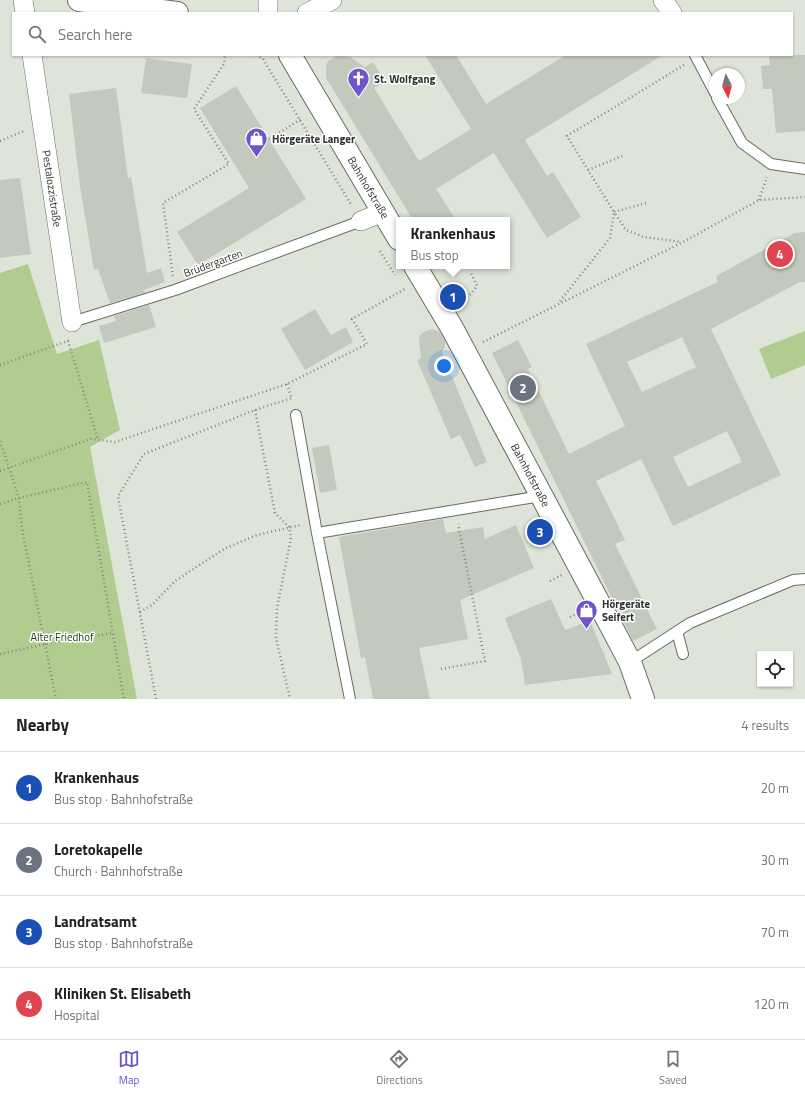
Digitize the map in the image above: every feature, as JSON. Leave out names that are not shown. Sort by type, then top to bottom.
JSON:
[{"type":"main road","points":[[79,0],[169,12]]},
{"type":"main road","name":"Bahnhofstraße","points":[[291,56],[396,234]]},
{"type":"main road","name":"Bahnhofstraße","points":[[419,272],[464,351],[630,662],[643,699]]},
{"type":"street","points":[[23,0],[25,12]]},
{"type":"street","points":[[268,0],[268,12]]},
{"type":"street","points":[[309,12],[332,0]]},
{"type":"street","points":[[663,0],[671,12]]},
{"type":"street","name":"Pestalozzistraße","points":[[32,56],[72,322]]},
{"type":"street","points":[[361,221],[383,212]]},
{"type":"lane","points":[[695,56],[709,82]]},
{"type":"lane","points":[[721,104],[742,143],[771,164],[805,169]]},
{"type":"lane","name":"Brüdergarten","points":[[72,322],[175,290],[361,221]]},
{"type":"lane","points":[[296,415],[317,533],[350,699]]},
{"type":"lane","points":[[317,533],[541,496]]},
{"type":"lane","points":[[630,662],[690,623],[793,580],[805,579]]},
{"type":"lane","points":[[677,631],[683,654]]},
{"type":"path","points":[[225,56],[224,64],[194,109],[229,164]]},
{"type":"path","points":[[258,56],[263,59],[301,119],[396,277]]},
{"type":"path","points":[[683,242],[644,237],[626,230],[567,136],[695,56]]},
{"type":"path","points":[[269,139],[301,119]]},
{"type":"path","points":[[0,141],[42,124]]},
{"type":"path","points":[[588,170],[622,156]]},
{"type":"path","points":[[175,290],[162,203],[233,162]]},
{"type":"path","points":[[759,200],[771,164]]},
{"type":"path","points":[[464,351],[683,242],[759,200],[805,197]]},
{"type":"path","points":[[614,212],[646,203]]},
{"type":"path","points":[[559,303],[610,238],[614,212]]},
{"type":"path","points":[[441,309],[471,294],[476,286],[470,271]]},
{"type":"path","points":[[0,471],[91,439],[115,442],[287,384],[367,344],[352,319],[404,289],[419,272]]},
{"type":"path","points":[[400,283],[404,289]]},
{"type":"path","points":[[0,364],[68,341],[98,440]]},
{"type":"path","points":[[156,699],[118,496],[144,454],[254,410],[292,398]]},
{"type":"path","points":[[254,410],[275,513],[289,527],[291,538],[277,608],[276,638],[290,699]]},
{"type":"path","points":[[0,441],[19,498],[22,529],[56,699]]},
{"type":"path","points":[[0,504],[87,482],[124,699]]},
{"type":"path","points":[[441,669],[485,661],[455,510]]},
{"type":"path","points":[[140,612],[152,604],[175,581],[224,549],[256,535],[315,522]]},
{"type":"path","points":[[0,654],[45,644],[113,633]]},
{"type":"green space","name":"Alter Friedhof","points":[[28,264],[57,354],[99,340],[120,430],[90,447],[137,699],[0,699],[0,273]]},
{"type":"green space","points":[[805,331],[805,365],[771,379],[759,349]]},
{"type":"building","points":[[805,55],[805,131],[776,133],[772,89],[763,89],[761,66],[770,65],[769,56]]},
{"type":"building","points":[[336,56],[344,56],[350,57],[365,67],[373,62],[385,82],[374,88],[419,161],[471,129],[426,56],[457,56],[486,104],[564,56],[661,56],[525,140],[547,176],[553,172],[581,217],[547,238],[494,153],[436,189],[454,217],[411,217],[326,78],[326,66],[328,61]]},
{"type":"building","points":[[146,58],[192,64],[187,98],[141,93]]},
{"type":"building","points":[[236,86],[306,199],[198,265],[177,232],[249,188],[200,108]]},
{"type":"building","points":[[116,88],[128,178],[131,177],[147,273],[161,268],[165,282],[144,290],[145,293],[110,303],[98,269],[94,270],[80,186],[69,94]]},
{"type":"building","points":[[20,178],[31,254],[0,258],[0,180]]},
{"type":"building","points":[[805,232],[805,282],[800,282],[711,329],[781,475],[673,526],[641,459],[596,481],[625,540],[615,544],[657,629],[633,641],[492,353],[518,340],[532,367],[528,369],[569,454],[625,426],[586,344],[718,282],[716,276],[795,233]],"holes":[[[682,337],[696,367],[642,392],[627,362]],[[727,431],[742,462],[688,487],[673,457]]]},
{"type":"building","points":[[149,305],[156,327],[104,343],[99,326],[116,321],[114,316]]},
{"type":"building","points":[[315,309],[331,335],[346,327],[353,342],[305,370],[281,329]]},
{"type":"building","points":[[432,329],[440,332],[445,341],[445,346],[442,352],[487,462],[475,467],[460,435],[451,439],[417,360],[421,358],[419,341],[420,335]]},
{"type":"building","points":[[329,445],[337,490],[320,493],[312,448]]},
{"type":"building","points":[[443,519],[446,533],[483,527],[485,539],[516,525],[534,568],[460,600],[468,639],[419,648],[430,699],[373,699],[365,657],[361,658],[339,537]]},
{"type":"building","points":[[551,599],[565,630],[586,622],[592,625],[612,674],[525,685],[521,659],[505,618]]},
{"type":"place","name":"St. Wolfgang","points":[[358,98]]},
{"type":"place","name":"Hörgeräte Langer","points":[[256,158]]},
{"type":"place","name":"Kliniken St. Elisabeth","points":[[780,254]]},
{"type":"place","name":"Krankenhaus","points":[[453,297]]},
{"type":"place","name":"Loretokapelle","points":[[523,388]]},
{"type":"place","name":"Landratsamt","points":[[540,532]]},
{"type":"place","name":"Hörgeräte Seifert","points":[[587,630]]}]
